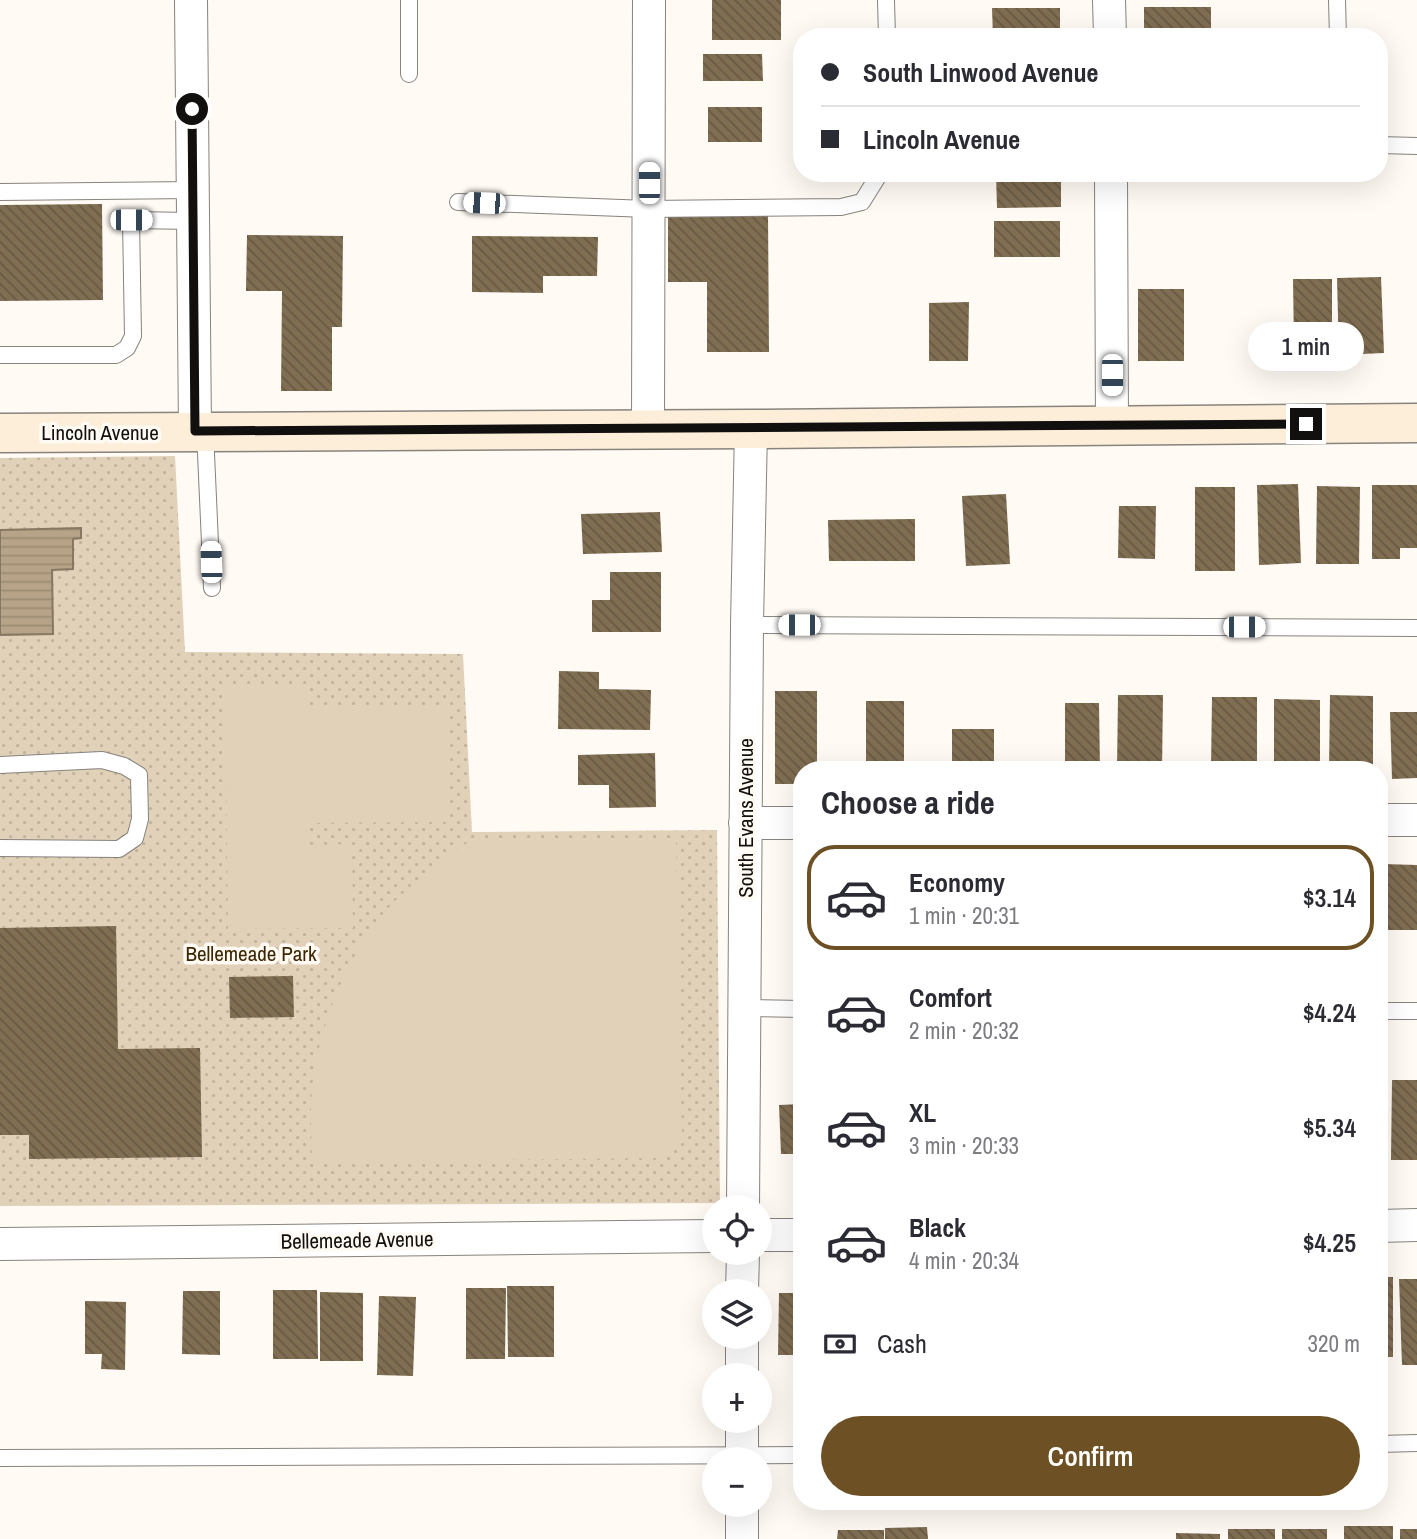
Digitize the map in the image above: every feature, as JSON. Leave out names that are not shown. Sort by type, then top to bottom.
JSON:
[{"type":"street","points":[[191,0],[193,205],[200,431]]},
{"type":"street","points":[[648,429],[649,0]]},
{"type":"street","points":[[1109,0],[1110,28]]},
{"type":"street","points":[[1111,182],[1112,425]]},
{"type":"street","name":"Lincoln Avenue","points":[[0,433],[1417,423]]},
{"type":"street","name":"South Evans Avenue","points":[[743,1195],[751,429]]},
{"type":"street","points":[[1388,820],[1417,820]]},
{"type":"street","points":[[745,823],[793,823]]},
{"type":"street","points":[[1388,1226],[1417,1225]]},
{"type":"street","points":[[772,1235],[793,1235]]},
{"type":"street","name":"Bellemeade Avenue","points":[[0,1244],[702,1236]]},
{"type":"street","points":[[742,1517],[742,1539]]},
{"type":"lane","points":[[409,0],[409,74]]},
{"type":"lane","points":[[886,0],[887,28]]},
{"type":"lane","points":[[1337,0],[1338,28]]},
{"type":"lane","points":[[1388,145],[1417,146]]},
{"type":"lane","points":[[458,202],[649,209],[841,207],[862,202],[874,182]]},
{"type":"lane","points":[[0,192],[193,205]]},
{"type":"lane","points":[[0,355],[116,355],[127,348],[132,336],[131,220],[193,205]]},
{"type":"lane","points":[[200,431],[212,588]]},
{"type":"lane","points":[[747,625],[1417,628]]},
{"type":"lane","points":[[0,765],[102,760],[124,766],[139,775],[140,819],[135,838],[119,849],[0,848]]},
{"type":"lane","points":[[744,1008],[793,1009]]},
{"type":"lane","points":[[1388,1011],[1417,1011]]},
{"type":"lane","points":[[1388,1444],[1417,1443]]},
{"type":"lane","points":[[772,1456],[793,1455]]},
{"type":"lane","points":[[0,1458],[702,1458]]},
{"type":"green space","name":"Bellemeade Park","points":[[175,456],[185,652],[463,654],[472,832],[717,830],[720,1195],[702,1195],[702,1203],[0,1206],[0,458]]},
{"type":"green space","points":[[306,684],[307,706],[447,705],[448,822],[308,823],[308,845],[352,844],[353,928],[228,929],[225,685]]},
{"type":"green space","points":[[474,838],[676,839],[682,1136],[658,1158],[312,1162],[311,1103],[315,1067],[333,1002],[352,960],[391,905],[421,878]]},
{"type":"shaded area","points":[[81,528],[81,538],[73,539],[73,569],[52,570],[53,634],[0,635],[0,530]]},
{"type":"building","points":[[712,0],[781,0],[781,40],[712,40]]},
{"type":"building","points":[[1144,7],[1211,7],[1211,28],[1144,28]]},
{"type":"building","points":[[992,8],[1060,8],[1060,28],[993,28]]},
{"type":"building","points":[[703,54],[762,54],[763,81],[703,81]]},
{"type":"building","points":[[708,107],[762,107],[762,142],[708,142]]},
{"type":"building","points":[[996,182],[1061,182],[1061,207],[997,208]]},
{"type":"building","points":[[102,204],[103,300],[0,301],[0,205]]},
{"type":"building","points":[[768,214],[769,352],[707,352],[707,282],[668,282],[668,215]]},
{"type":"building","points":[[994,221],[1060,221],[1060,257],[994,257]]},
{"type":"building","points":[[247,235],[343,236],[342,327],[332,327],[332,391],[281,391],[282,291],[246,291]]},
{"type":"building","points":[[472,236],[598,237],[597,276],[543,276],[543,293],[472,292]]},
{"type":"building","points":[[1381,277],[1384,353],[1339,355],[1337,278]]},
{"type":"building","points":[[1293,279],[1332,279],[1332,345],[1294,345]]},
{"type":"building","points":[[1138,289],[1184,289],[1184,361],[1138,361]]},
{"type":"building","points":[[969,302],[968,361],[929,361],[929,303]]},
{"type":"building","points":[[1298,484],[1301,563],[1259,565],[1257,485]]},
{"type":"building","points":[[1372,485],[1417,485],[1417,548],[1400,548],[1400,559],[1372,559]]},
{"type":"building","points":[[1317,486],[1360,487],[1359,564],[1316,564]]},
{"type":"building","points":[[1195,487],[1235,487],[1235,571],[1195,571]]},
{"type":"building","points":[[1006,494],[1010,564],[966,566],[962,496]]},
{"type":"building","points":[[1119,506],[1156,506],[1155,559],[1118,558]]},
{"type":"building","points":[[660,512],[662,552],[583,554],[581,514]]},
{"type":"building","points":[[915,519],[915,561],[829,561],[828,520]]},
{"type":"building","points":[[610,572],[661,572],[661,632],[592,632],[592,600],[610,600]]},
{"type":"building","points":[[559,671],[599,672],[599,689],[651,690],[650,730],[558,729]]},
{"type":"building","points":[[775,691],[817,691],[817,761],[793,761],[793,784],[775,784]]},
{"type":"building","points":[[1118,695],[1163,695],[1162,761],[1117,761]]},
{"type":"building","points":[[1330,695],[1373,696],[1373,761],[1329,761]]},
{"type":"building","points":[[1212,697],[1257,697],[1257,761],[1211,761]]},
{"type":"building","points":[[1274,699],[1320,700],[1320,761],[1274,761]]},
{"type":"building","points":[[866,701],[904,701],[904,761],[866,761]]},
{"type":"building","points":[[1065,703],[1099,703],[1100,761],[1065,761]]},
{"type":"building","points":[[1390,712],[1417,712],[1417,778],[1392,779]]},
{"type":"building","points":[[952,729],[994,729],[994,761],[952,761]]},
{"type":"building","points":[[655,753],[656,807],[609,808],[609,785],[578,785],[578,755]]},
{"type":"building","points":[[1388,864],[1417,865],[1417,930],[1388,930]]},
{"type":"building","points":[[116,926],[118,1049],[200,1048],[202,1157],[29,1159],[29,1135],[0,1135],[0,928]]},
{"type":"building","points":[[293,976],[294,1017],[230,1018],[229,977]]},
{"type":"building","points":[[1392,1080],[1417,1080],[1417,1160],[1391,1160]]},
{"type":"building","points":[[793,1104],[793,1154],[781,1154],[779,1105]]},
{"type":"building","points":[[1388,1277],[1393,1277],[1393,1357],[1388,1357]]},
{"type":"building","points":[[1399,1279],[1417,1279],[1417,1365],[1402,1365]]},
{"type":"building","points":[[507,1286],[554,1286],[554,1357],[508,1357]]},
{"type":"building","points":[[466,1288],[506,1288],[505,1359],[466,1359]]},
{"type":"building","points":[[273,1290],[317,1290],[318,1359],[273,1359]]},
{"type":"building","points":[[183,1291],[220,1291],[220,1355],[182,1354]]},
{"type":"building","points":[[320,1292],[363,1293],[363,1361],[320,1361]]},
{"type":"building","points":[[779,1293],[793,1293],[793,1355],[778,1355]]},
{"type":"building","points":[[379,1296],[416,1297],[413,1376],[377,1375]]},
{"type":"building","points":[[85,1301],[126,1302],[125,1370],[101,1369],[102,1354],[85,1354]]},
{"type":"building","points":[[1344,1526],[1393,1526],[1393,1539],[1344,1539]]},
{"type":"building","points":[[927,1527],[928,1539],[885,1539],[885,1528]]},
{"type":"building","points":[[1228,1529],[1275,1529],[1275,1539],[1228,1539]]},
{"type":"building","points":[[1282,1529],[1327,1529],[1327,1539],[1282,1539]]},
{"type":"building","points":[[1400,1529],[1417,1529],[1417,1539],[1400,1539]]},
{"type":"building","points":[[838,1530],[884,1530],[884,1539],[837,1539]]},
{"type":"building","points":[[1176,1533],[1220,1534],[1220,1539],[1176,1539]]},
{"type":"route","points":[[192,109],[195,431],[1306,424]]}]
